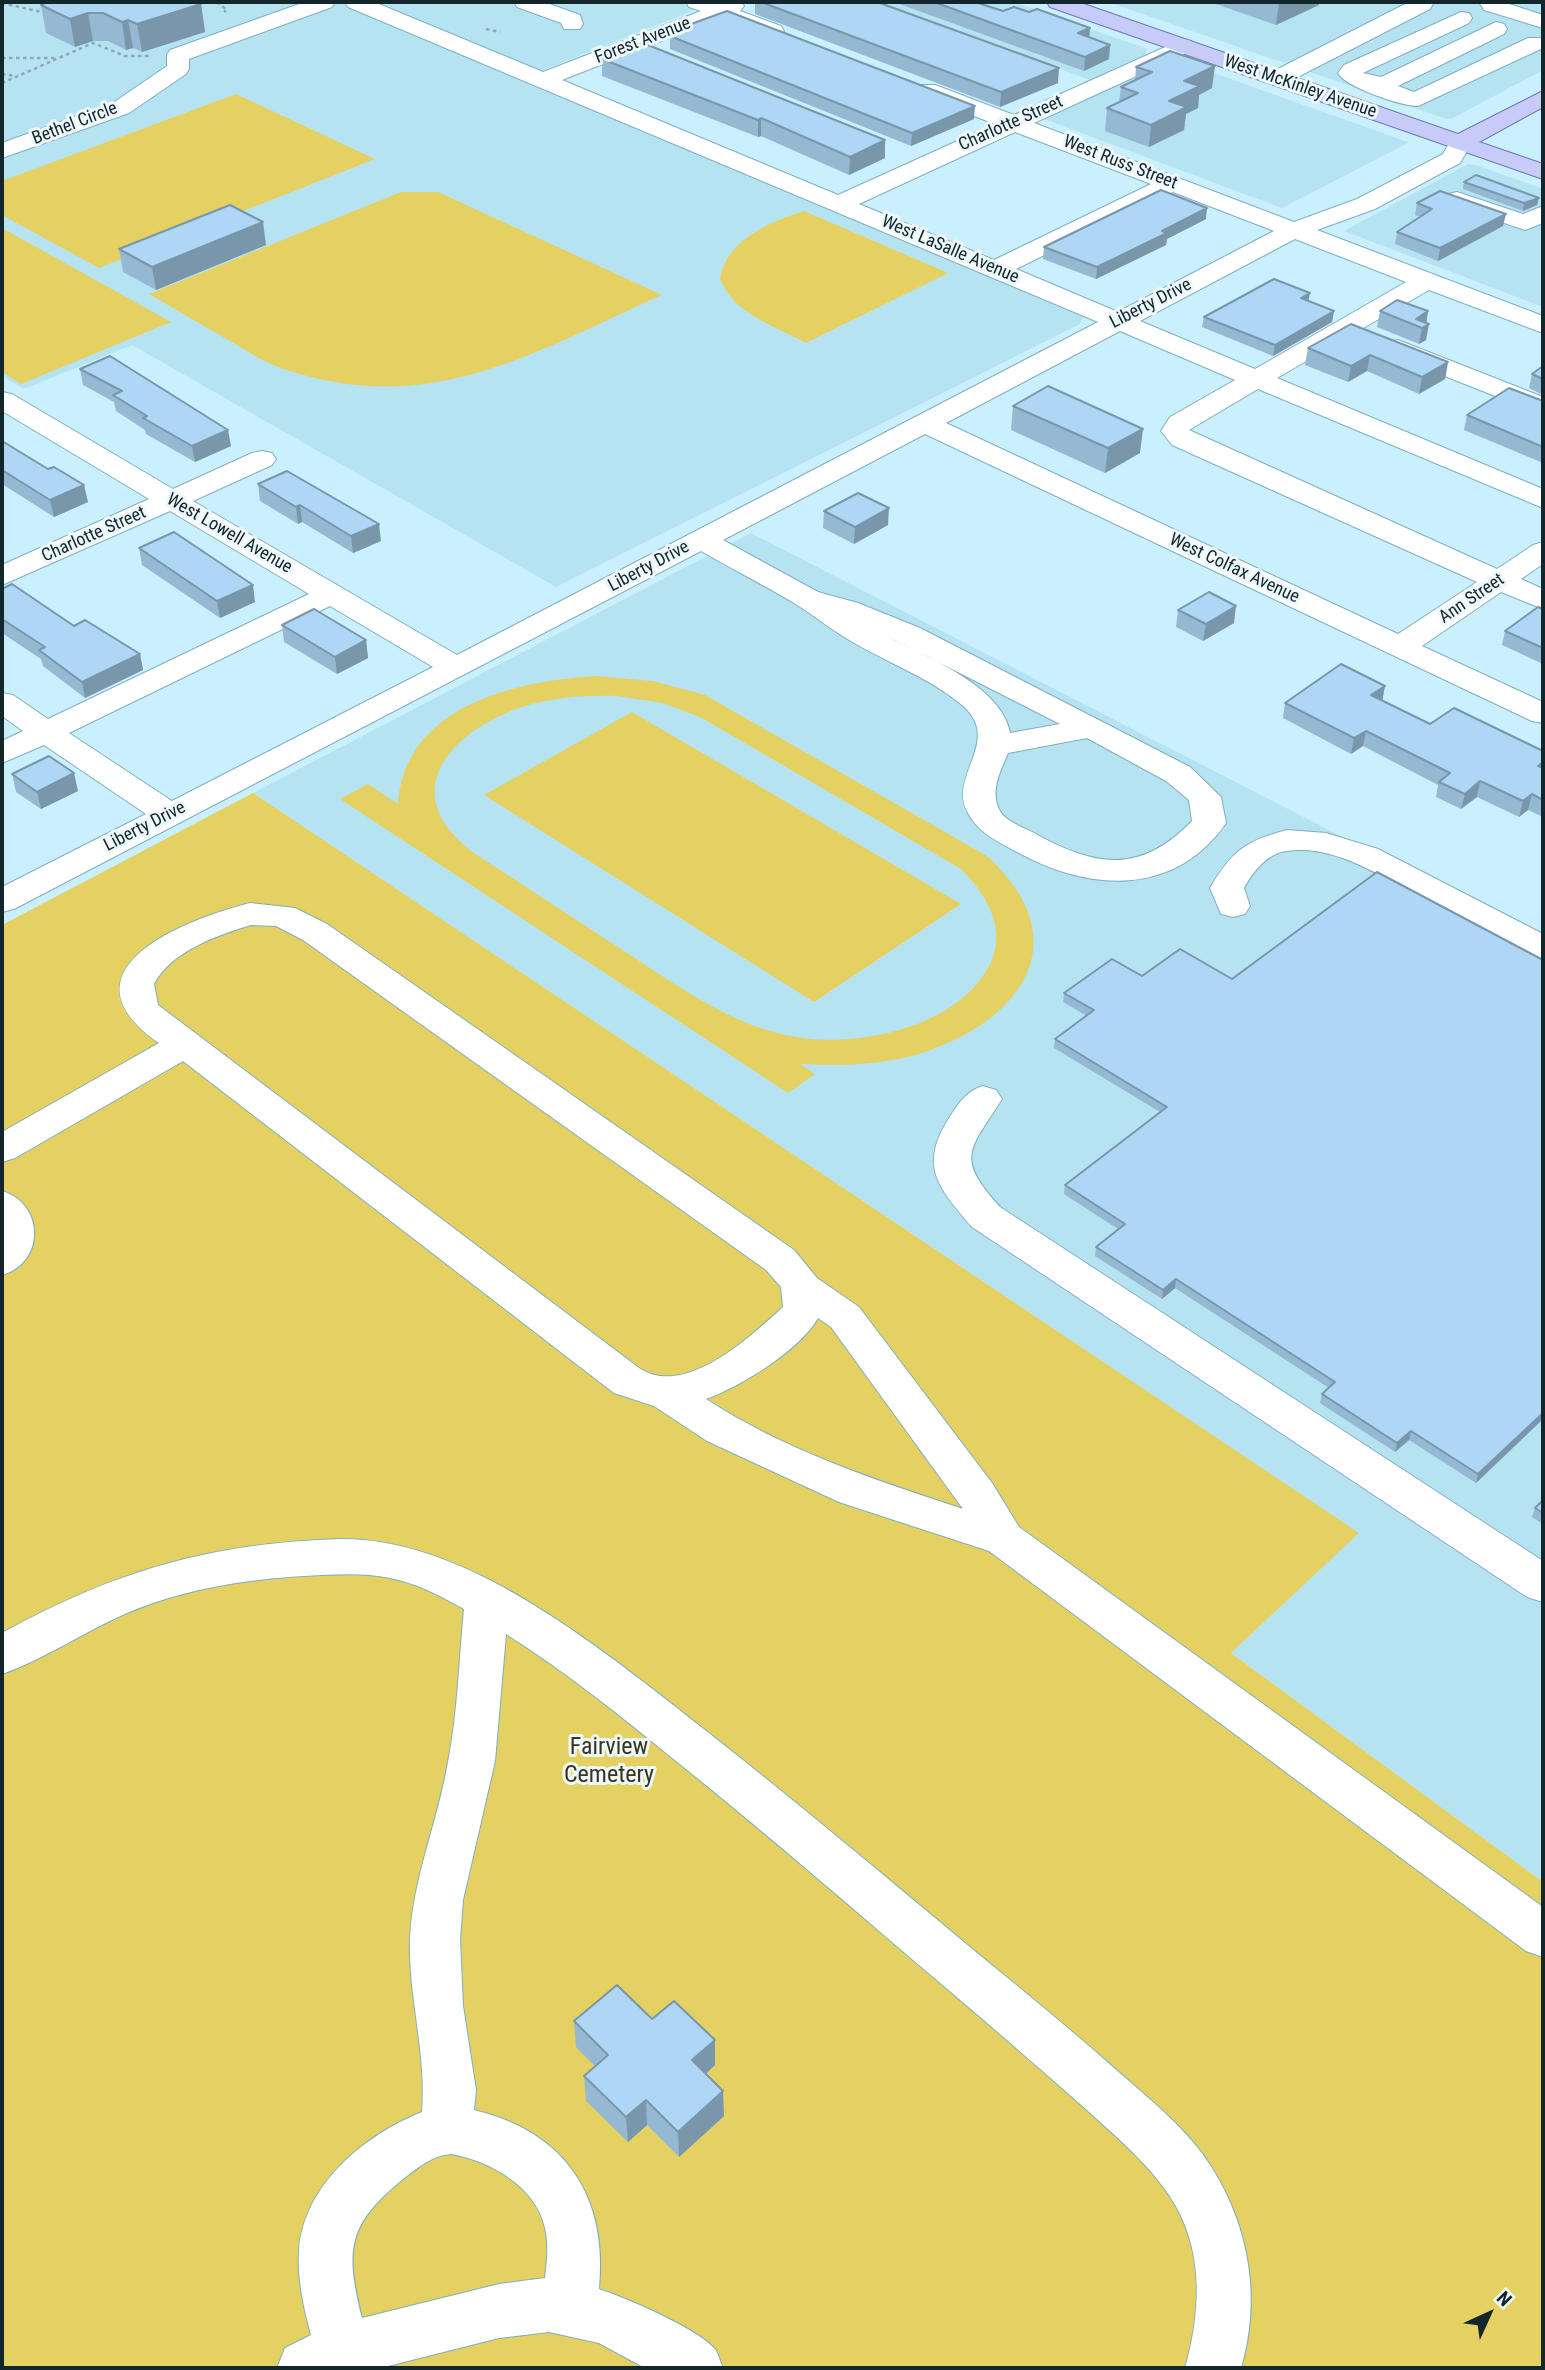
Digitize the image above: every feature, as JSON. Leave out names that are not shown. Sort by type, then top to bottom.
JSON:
[{"type":"main road","name":"West McKinley Avenue","points":[[1066,3],[1543,172]]},
{"type":"main road","points":[[1460,143],[1543,98]]},
{"type":"street","name":"Bethel Circle","points":[[2,151],[121,108],[178,69],[178,55],[324,2]]},
{"type":"street","name":"West LaSalle Avenue","points":[[356,2],[1543,499]]},
{"type":"street","points":[[525,2],[572,20],[572,24]]},
{"type":"street","points":[[698,2],[798,40]]},
{"type":"street","name":"Forest Avenue","points":[[543,80],[744,2]]},
{"type":"street","points":[[1490,2],[1541,36]]},
{"type":"street","points":[[1278,78],[1418,3],[1461,18],[1504,44],[1507,50],[1503,57]]},
{"type":"street","points":[[1365,76],[1379,64],[1455,27],[1461,18]]},
{"type":"street","points":[[1365,76],[1389,83],[1487,34],[1541,36]]},
{"type":"street","points":[[1365,76],[1411,99],[1418,99],[1541,36]]},
{"type":"street","points":[[634,45],[659,55]]},
{"type":"street","name":"Charlotte Street","points":[[839,204],[1183,46]]},
{"type":"street","points":[[1071,77],[1095,86]]},
{"type":"street","name":"West Russ Street","points":[[900,79],[1543,325]]},
{"type":"street","name":"Liberty Drive","points":[[2,901],[456,668],[1294,230],[1367,204],[1452,158],[1460,143]]},
{"type":"street","name":"Liberty Drive","points":[[1294,230],[1337,193],[1348,187],[1426,148],[1460,143]]},
{"type":"street","points":[[899,153],[925,163]]},
{"type":"street","points":[[1409,181],[1525,223],[1543,213]]},
{"type":"street","points":[[996,269],[1172,183]]},
{"type":"street","points":[[1426,281],[1256,377],[1180,423],[1175,431],[1178,436],[1543,600]]},
{"type":"street","points":[[1344,326],[1543,407]]},
{"type":"street","name":"West Lowell Avenue","points":[[2,400],[456,668]]},
{"type":"street","name":"West Colfax Avenue","points":[[924,423],[1543,714]]},
{"type":"street","name":"Charlotte Street","points":[[2,576],[262,459]]},
{"type":"street","points":[[702,540],[807,598],[832,619],[964,691],[985,712],[995,730],[996,745],[985,768],[979,794],[984,813],[998,826],[1042,853],[1084,870],[1121,871],[1159,866],[1195,842],[1209,823],[1205,797],[1185,778],[909,634],[847,609],[807,598]]},
{"type":"street","name":"Ann Street","points":[[1400,647],[1543,551]]},
{"type":"street","points":[[2,753],[332,594]]},
{"type":"street","points":[[2,702],[169,814]]},
{"type":"street","points":[[996,745],[1093,728]]},
{"type":"street","points":[[1234,906],[1227,888],[1235,871],[1253,851],[1284,841],[1308,839],[1338,845],[1366,856],[1543,948]]},
{"type":"street","points":[[250,914],[283,916],[315,932],[780,1260],[796,1275],[803,1288],[805,1303],[800,1314],[733,1369],[701,1384],[663,1391],[643,1389],[607,1366],[185,1044],[148,1014],[137,1001],[135,988],[139,976],[148,964],[163,952],[223,921],[250,914]]},
{"type":"street","points":[[2,1149],[185,1044]]},
{"type":"street","points":[[983,1099],[963,1123],[950,1148],[951,1165],[958,1180],[986,1217],[1543,1584]]},
{"type":"street","points":[[2,1205],[15,1224],[16,1238],[12,1249],[2,1261]]},
{"type":"street","points":[[803,1288],[845,1317],[977,1495],[1004,1539]]},
{"type":"street","points":[[663,1391],[723,1430],[854,1490],[1004,1539],[1543,1935]]},
{"type":"street","points":[[2,1655],[66,1618],[134,1589],[205,1569],[266,1559],[343,1556],[396,1562],[436,1575],[487,1601],[616,1685],[749,1791],[1072,2063],[1161,2143],[1195,2188],[1211,2223],[1221,2260],[1225,2297],[1218,2353],[1213,2368]]},
{"type":"street","points":[[447,2130],[450,2090],[438,2006],[435,1939],[439,1900],[472,1760],[487,1601]]},
{"type":"street","points":[[569,2308],[574,2262],[572,2228],[559,2194],[541,2170],[510,2148],[481,2135],[447,2130],[417,2141],[384,2161],[359,2183],[336,2212],[328,2237],[324,2360],[520,2307],[547,2305],[569,2308],[615,2323],[658,2344],[695,2368]]},
{"type":"path","points":[[2,3],[43,14],[52,13]]},
{"type":"path","points":[[2,83],[93,43],[125,55],[152,56]]},
{"type":"path","points":[[2,58],[58,58]]},
{"type":"path","points":[[2,74],[17,77]]},
{"type":"shaded area","points":[[2,2],[684,2],[700,8],[523,78],[1083,317],[1080,324],[556,587],[132,345],[24,389],[2,376]]},
{"type":"shaded area","points":[[879,2],[1015,2],[1147,49],[1145,55],[1090,80]]},
{"type":"shaded area","points":[[1108,2],[1543,2],[1543,70],[1451,119],[1446,119]]},
{"type":"shaded area","points":[[1177,60],[1408,143],[1282,208],[1044,119],[1166,62]]},
{"type":"shaded area","points":[[1468,164],[1543,189],[1543,307],[1344,231]]},
{"type":"shaded area","points":[[751,533],[1543,940],[1543,1882],[1231,1653],[1358,1533],[253,793]]},
{"type":"green space","points":[[236,94],[375,159],[99,268],[2,215],[2,181]]},
{"type":"green space","points":[[401,192],[438,192],[662,295],[522,358],[476,373],[430,383],[382,386],[332,382],[278,367],[149,294]]},
{"type":"green space","points":[[804,211],[948,273],[806,343],[745,310],[726,291],[720,279],[724,265],[740,243],[764,227]]},
{"type":"green space","points":[[2,228],[171,322],[21,384],[2,372]]},
{"type":"green space","points":[[596,676],[653,681],[705,695],[987,856],[1014,886],[1029,916],[1034,944],[1028,971],[1014,995],[992,1017],[963,1036],[928,1051],[865,1064],[800,1064],[815,1074],[788,1093],[340,799],[368,784],[398,804],[405,771],[420,743],[442,722],[469,705],[499,693],[564,679]],"holes":[[[617,696],[663,703],[702,718],[961,869],[987,902],[996,927],[994,954],[988,968],[971,990],[949,1008],[925,1021],[899,1030],[857,1038],[820,1040],[785,1035],[752,1025],[689,993],[477,855],[452,833],[438,811],[435,789],[440,769],[452,750],[471,733],[495,718],[522,707],[569,697]]]},
{"type":"green space","points":[[632,712],[961,904],[814,1002],[484,795]]},
{"type":"green space","name":"Fairview Cemetery","points":[[253,793],[1359,1533],[1231,1653],[1543,1882],[1543,2368],[2,2368],[2,925]]},
{"type":"building","points":[[48,2],[201,4],[137,24],[128,20],[122,22],[103,13],[88,13],[70,19],[41,5]]},
{"type":"building","points":[[761,2],[877,2],[1059,68],[1001,92]]},
{"type":"building","points":[[934,2],[975,2],[1003,11],[1014,7],[1029,12],[1037,9],[1090,28],[1078,33],[1110,45],[1085,57]]},
{"type":"building","points":[[727,11],[975,106],[912,133],[670,36],[685,30],[680,28]]},
{"type":"building","points":[[643,43],[885,140],[850,157],[761,118],[758,120],[602,59]]},
{"type":"building","points":[[1170,51],[1215,66],[1184,81],[1200,86],[1169,101],[1187,107],[1151,125],[1107,108],[1138,93],[1121,87],[1152,72],[1136,67]]},
{"type":"building","points":[[1476,175],[1539,198],[1524,203],[1464,182]]},
{"type":"building","points":[[1161,190],[1207,208],[1162,231],[1167,233],[1097,267],[1044,247]]},
{"type":"building","points":[[1440,191],[1506,214],[1440,248],[1397,232],[1432,209],[1417,203]]},
{"type":"building","points":[[230,205],[263,222],[152,267],[119,249]]},
{"type":"building","points":[[1274,279],[1310,293],[1301,298],[1334,311],[1275,345],[1204,317]]},
{"type":"building","points":[[1397,300],[1428,311],[1416,319],[1429,324],[1422,328],[1380,311]]},
{"type":"building","points":[[1351,324],[1448,362],[1422,377],[1370,355],[1351,366],[1308,348]]},
{"type":"building","points":[[110,356],[228,430],[192,446],[143,418],[147,416],[113,395],[122,391],[80,369]]},
{"type":"building","points":[[1543,366],[1543,379],[1532,374]]},
{"type":"building","points":[[1048,386],[1143,429],[1108,448],[1013,406]]},
{"type":"building","points":[[1509,388],[1543,401],[1543,447],[1467,415]]},
{"type":"building","points":[[2,441],[48,469],[54,467],[84,485],[50,500],[2,470]]},
{"type":"building","points":[[287,471],[379,524],[351,536],[300,505],[296,507],[258,484]]},
{"type":"building","points":[[858,493],[889,508],[855,527],[824,511]]},
{"type":"building","points":[[174,532],[253,585],[217,601],[139,548]]},
{"type":"building","points":[[12,584],[74,626],[85,620],[140,654],[82,682],[39,650],[45,647],[2,619],[2,589]]},
{"type":"building","points":[[1209,592],[1236,606],[1206,624],[1178,610]]},
{"type":"building","points":[[1538,607],[1543,609],[1543,648],[1505,631]]},
{"type":"building","points":[[314,609],[366,640],[335,657],[282,625]]},
{"type":"building","points":[[1341,664],[1385,686],[1371,695],[1430,724],[1454,708],[1543,751],[1543,762],[1538,766],[1543,768],[1543,800],[1532,794],[1523,801],[1480,781],[1465,794],[1439,782],[1450,773],[1366,731],[1354,738],[1285,703]]},
{"type":"building","points":[[49,756],[74,773],[37,792],[12,774]]},
{"type":"building","points":[[1377,872],[1543,960],[1543,1413],[1478,1474],[1411,1431],[1397,1443],[1322,1394],[1335,1382],[1176,1279],[1163,1290],[1096,1247],[1125,1224],[1065,1185],[1167,1107],[1055,1039],[1094,1010],[1064,993],[1112,959],[1142,976],[1180,949],[1232,979]]},
{"type":"building","points":[[1543,1500],[1543,1513],[1535,1508]]},
{"type":"building","points":[[617,1985],[652,2019],[674,2001],[715,2040],[692,2060],[723,2091],[678,2132],[646,2100],[626,2117],[584,2076],[608,2055],[574,2021]]}]
